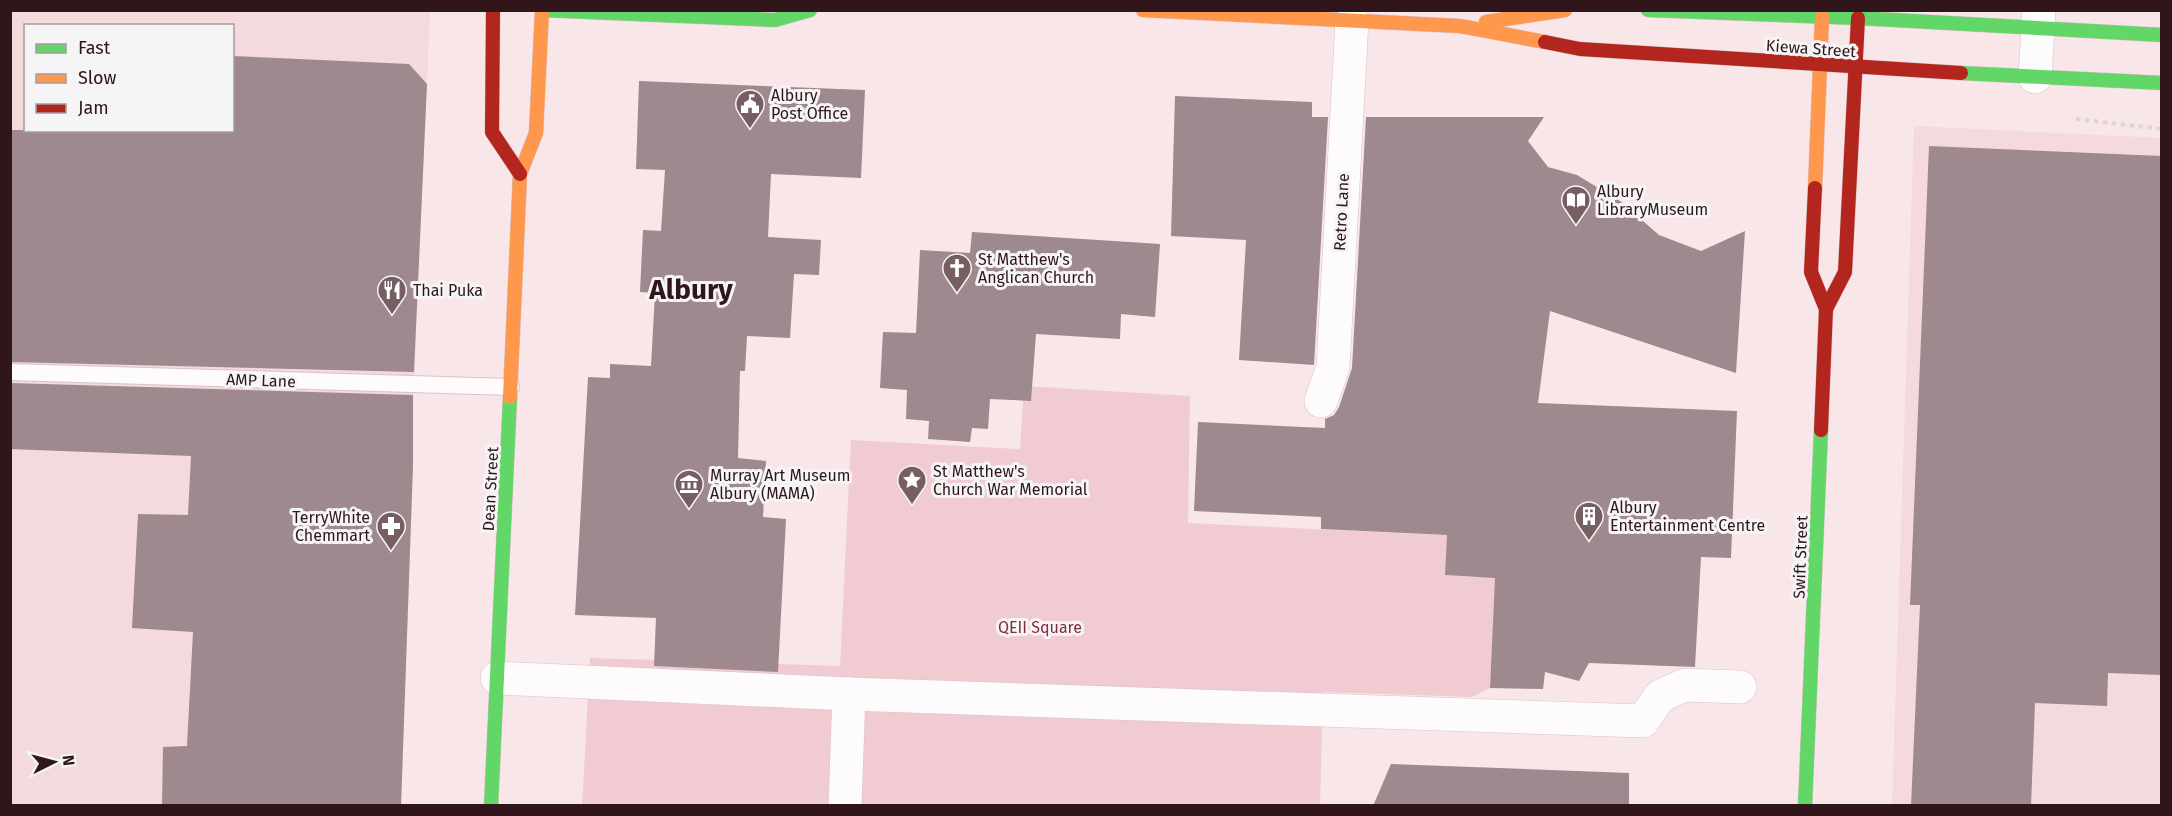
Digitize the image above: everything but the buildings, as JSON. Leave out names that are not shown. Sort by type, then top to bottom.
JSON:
[{"type":"street","points":[[493,10],[492,132],[520,174]]},
{"type":"street","points":[[542,10],[775,20],[810,10]]},
{"type":"street","name":"Dean Street","points":[[491,806],[520,174],[536,133],[542,10]]},
{"type":"street","name":"Kiewa Street","points":[[1143,10],[1352,21],[1461,18],[1566,10]]},
{"type":"street","name":"Kiewa Street","points":[[1648,10],[1858,18],[2038,19],[2162,35]]},
{"type":"street","name":"Swift Street","points":[[1805,806],[1826,309],[1811,272],[1822,16]]},
{"type":"street","name":"Kiewa Street","points":[[1461,18],[1580,49],[1820,66],[2162,83]]},
{"type":"street","name":"Swift Street","points":[[1826,309],[1845,272],[1858,18]]},
{"type":"street","points":[[2036,77],[2038,19]]},
{"type":"street","name":"Retro Lane","points":[[1321,401],[1333,367],[1352,21]]},
{"type":"street","points":[[497,678],[849,694],[1643,721],[1660,696],[1685,685],[1740,687]]},
{"type":"street","points":[[845,806],[849,694]]},
{"type":"lane","name":"AMP Lane","points":[[10,372],[511,387]]},
{"type":"path","points":[[2076,118],[2162,129]]},
{"type":"shaded area","points":[[10,11],[430,11],[413,407],[401,805],[11,805]]},
{"type":"shaded area","points":[[1914,126],[2161,138],[2161,805],[1892,806]]},
{"type":"green space","name":"QEII Square","points":[[1024,386],[1190,396],[1188,523],[1440,535],[1447,527],[1446,575],[1472,577],[1496,568],[1490,688],[1472,697],[1323,692],[1320,805],[582,806],[590,658],[840,666],[851,440],[1020,449]]},
{"type":"traffic: fast","points":[[542,10],[775,20],[810,10]]},
{"type":"traffic: fast","points":[[1648,10],[1858,18],[2162,35]]},
{"type":"traffic: fast","points":[[1961,73],[2162,83]]},
{"type":"traffic: fast","points":[[491,806],[510,397]]},
{"type":"traffic: fast","points":[[1805,806],[1821,430]]},
{"type":"traffic: slow","points":[[510,397],[520,174],[536,133],[542,10]]},
{"type":"traffic: slow","points":[[1143,10],[1460,26],[1545,42]]},
{"type":"traffic: slow","points":[[1486,22],[1565,10]]},
{"type":"traffic: slow","points":[[1815,188],[1822,17]]},
{"type":"traffic: jam","points":[[493,10],[492,132],[520,174]]},
{"type":"traffic: jam","points":[[1826,309],[1845,272],[1858,18]]},
{"type":"traffic: jam","points":[[1545,42],[1580,49],[1961,73]]},
{"type":"traffic: jam","points":[[1815,188],[1811,272],[1826,309],[1821,430]]},
{"type":"place","name":"Albury Post Office","points":[[750,130]]},
{"type":"place","name":"Albury LibraryMuseum","points":[[1576,226]]},
{"type":"place","name":"St Matthew's Anglican Church","points":[[957,294]]},
{"type":"place","name":"Thai Puka","points":[[392,316]]},
{"type":"place","name":"St Matthew's Church War Memorial","points":[[912,506]]},
{"type":"place","name":"Murray Art Museum Albury (MAMA)","points":[[689,510]]},
{"type":"place","name":"Albury Entertainment Centre","points":[[1589,542]]},
{"type":"place","name":"TerryWhite Chemmart","points":[[391,552]]},
{"type":"district","name":"Albury","points":[[691,289]]}]
